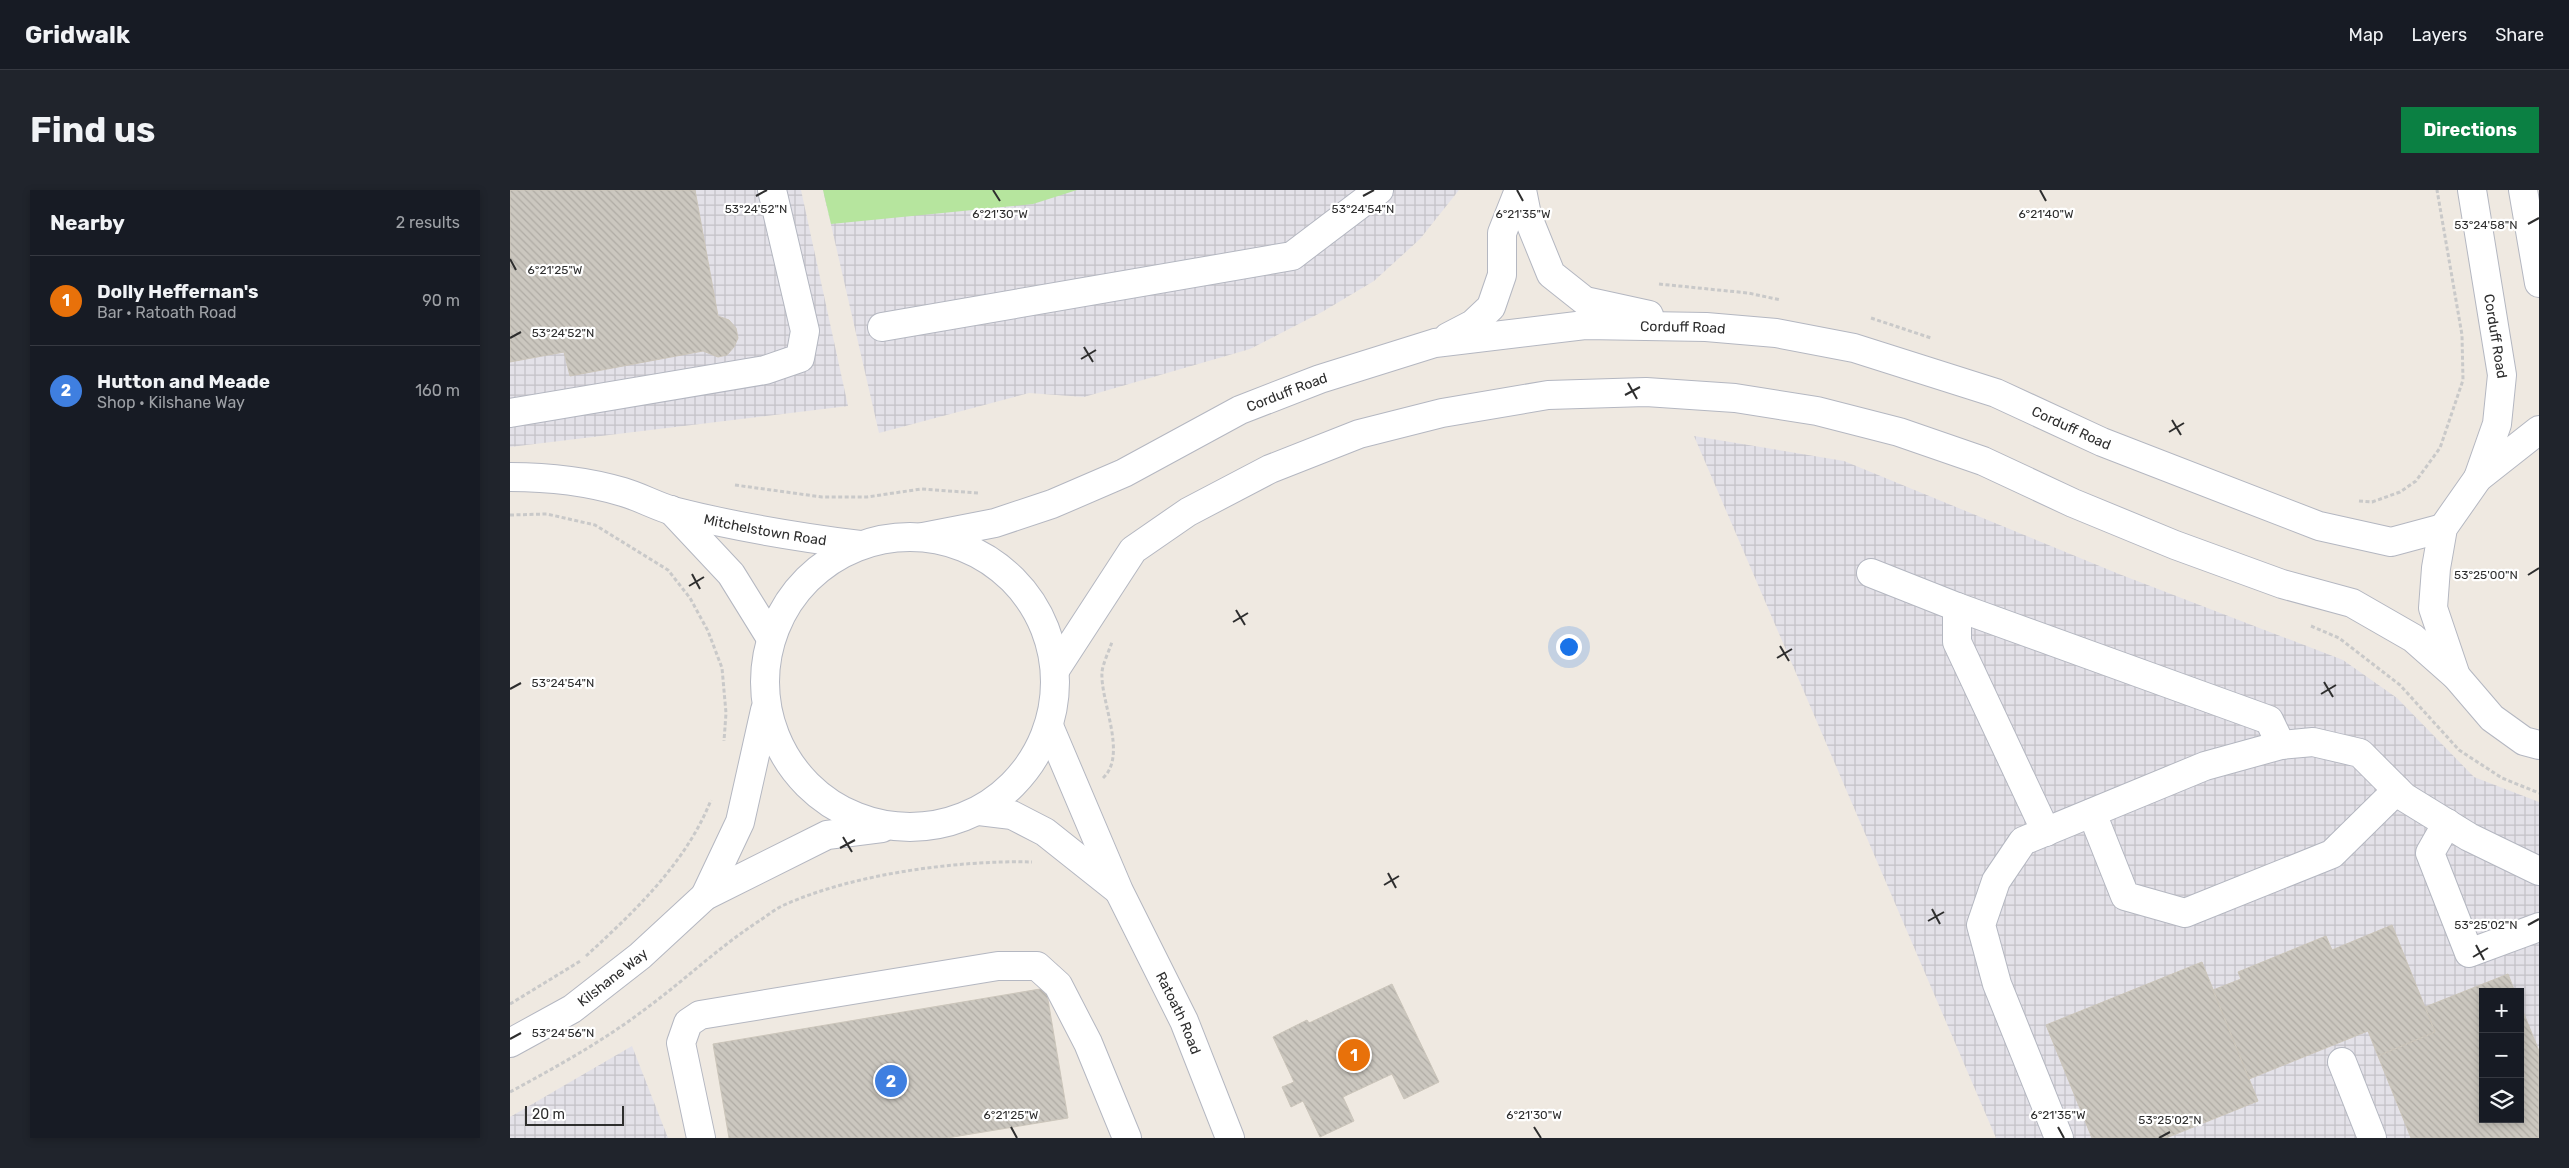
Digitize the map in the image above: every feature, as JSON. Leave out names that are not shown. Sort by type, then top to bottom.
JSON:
[{"type":"street","points":[[510,414],[765,370],[800,358],[805,331],[772,190]]},
{"type":"street","points":[[882,326],[1292,256],[1379,190]]},
{"type":"street","points":[[1520,190],[1527,215],[1551,274],[1585,301],[1706,327]]},
{"type":"street","points":[[1435,343],[1474,324],[1491,307],[1502,274],[1502,233],[1520,190]]},
{"type":"street","name":"Corduff Road","points":[[2472,190],[2502,375],[2497,424],[2478,478]]},
{"type":"street","points":[[2523,190],[2539,283]]},
{"type":"street","name":"Corduff Road","points":[[923,537],[995,523],[1052,504],[1124,473],[1240,410],[1320,379],[1435,343],[1585,326],[1706,327],[1776,333],[1854,348],[1996,393],[2102,442],[2319,526],[2391,542],[2444,528]]},
{"type":"street","points":[[1055,670],[1099,599],[1133,550],[1188,512],[1270,469],[1360,434],[1442,413],[1548,395],[1646,392],[1735,398],[1817,411],[1899,432],[1983,461],[2073,503],[2175,545],[2282,584],[2352,603],[2413,638],[2456,676],[2492,718],[2524,741],[2539,745]]},
{"type":"street","points":[[2456,676],[2433,608],[2436,568],[2444,528],[2478,478],[2539,430]]},
{"type":"street","name":"Mitchelstown Road","points":[[510,477],[535,477],[583,482],[624,492],[671,510],[780,535],[860,545]]},
{"type":"street","name":"Mitchelstown Road","points":[[671,510],[730,574],[770,637]]},
{"type":"street","points":[[923,537],[962,546],[1004,571],[1028,596],[1046,631],[1055,670],[1054,701],[1049,726],[1037,753],[1021,777],[1005,793],[979,811],[933,827],[888,827],[859,820],[812,792],[786,762],[766,710],[764,674],[770,637],[792,596],[822,565],[860,545],[894,538],[923,537]]},
{"type":"street","points":[[1871,573],[1957,607],[2270,720],[2281,745]]},
{"type":"street","points":[[1957,607],[1958,642],[2046,832]]},
{"type":"street","name":"Kilshane Way","points":[[705,896],[740,822],[766,710]]},
{"type":"street","name":"Ratoath Road","points":[[1049,726],[1119,891],[1184,1020],[1230,1138]]},
{"type":"street","points":[[2059,1138],[1997,984],[1981,925],[1996,881],[2023,841],[2205,766],[2281,745],[2313,742],[2360,753],[2404,797],[2447,823],[2539,871]]},
{"type":"street","points":[[2092,813],[2125,896],[2185,913],[2332,854],[2397,790]]},
{"type":"street","name":"Ratoath Road","points":[[979,811],[1012,815],[1045,832],[1119,891]]},
{"type":"street","points":[[2447,823],[2430,853],[2469,953],[2539,927]]},
{"type":"street","name":"Kilshane Way","points":[[510,1044],[572,1009],[640,956],[705,896],[828,835],[888,827]]},
{"type":"street","points":[[701,1138],[681,1043],[688,1023],[700,1014],[998,966],[1037,966],[1058,985],[1088,1043],[1127,1138]]},
{"type":"street","points":[[2342,1062],[2372,1138]]},
{"type":"path","points":[[510,515],[547,514],[595,525],[668,570],[690,598],[708,631],[722,668],[726,713],[724,742]]},
{"type":"path","points":[[2306,624],[2339,638],[2400,684],[2459,750],[2502,778],[2539,793]]},
{"type":"path","points":[[1110,772],[1114,756],[1102,672],[1115,635]]},
{"type":"path","points":[[510,1004],[583,959],[640,907],[683,852],[704,818],[713,796]]},
{"type":"path","points":[[510,1092],[586,1050],[648,1007],[731,939],[783,906],[845,883],[899,873],[998,861],[1033,862]]},
{"type":"shaded area","points":[[510,190],[801,190],[848,406],[510,447]]},
{"type":"shaded area","points":[[823,190],[1459,190],[1420,239],[1374,281],[1322,312],[1250,349],[1084,397],[1029,393],[879,433]]},
{"type":"shaded area","points":[[1694,436],[1844,461],[2119,574],[2343,660],[2397,698],[2474,777],[2539,802],[2539,1138],[1996,1138]]},
{"type":"shaded area","points":[[632,1046],[668,1138],[510,1138],[510,1117]]},
{"type":"green space","points":[[823,190],[1077,190],[1033,204],[831,224]]},
{"type":"building","points":[[510,190],[695,190],[718,316],[729,320],[736,328],[738,338],[734,347],[727,355],[718,357],[703,351],[570,376],[564,352],[510,362]]},
{"type":"building","points":[[2392,925],[2435,1032],[2378,1056],[2368,1031],[2249,1079],[2213,990],[2241,979],[2238,972],[2326,936],[2332,950]]},
{"type":"building","points":[[2202,962],[2258,1101],[2166,1138],[2092,1138],[2046,1025]]},
{"type":"building","points":[[2508,974],[2513,988],[2479,988],[2479,1123],[2524,1123],[2524,1014],[2539,1051],[2539,1138],[2411,1138],[2378,1056],[2435,1032],[2425,1007]]},
{"type":"building","points":[[1392,984],[1439,1082],[1404,1099],[1392,1074],[1343,1097],[1354,1121],[1320,1137],[1303,1101],[1291,1107],[1282,1087],[1294,1082],[1273,1037],[1307,1020],[1309,1023]]},
{"type":"building","points":[[1046,988],[1068,1118],[947,1138],[729,1138],[713,1044]]},
{"type":"place","name":"Dolly Heffernan's","points":[[1354,1055]]},
{"type":"place","name":"Hutton and Meade","points":[[891,1081]]}]
